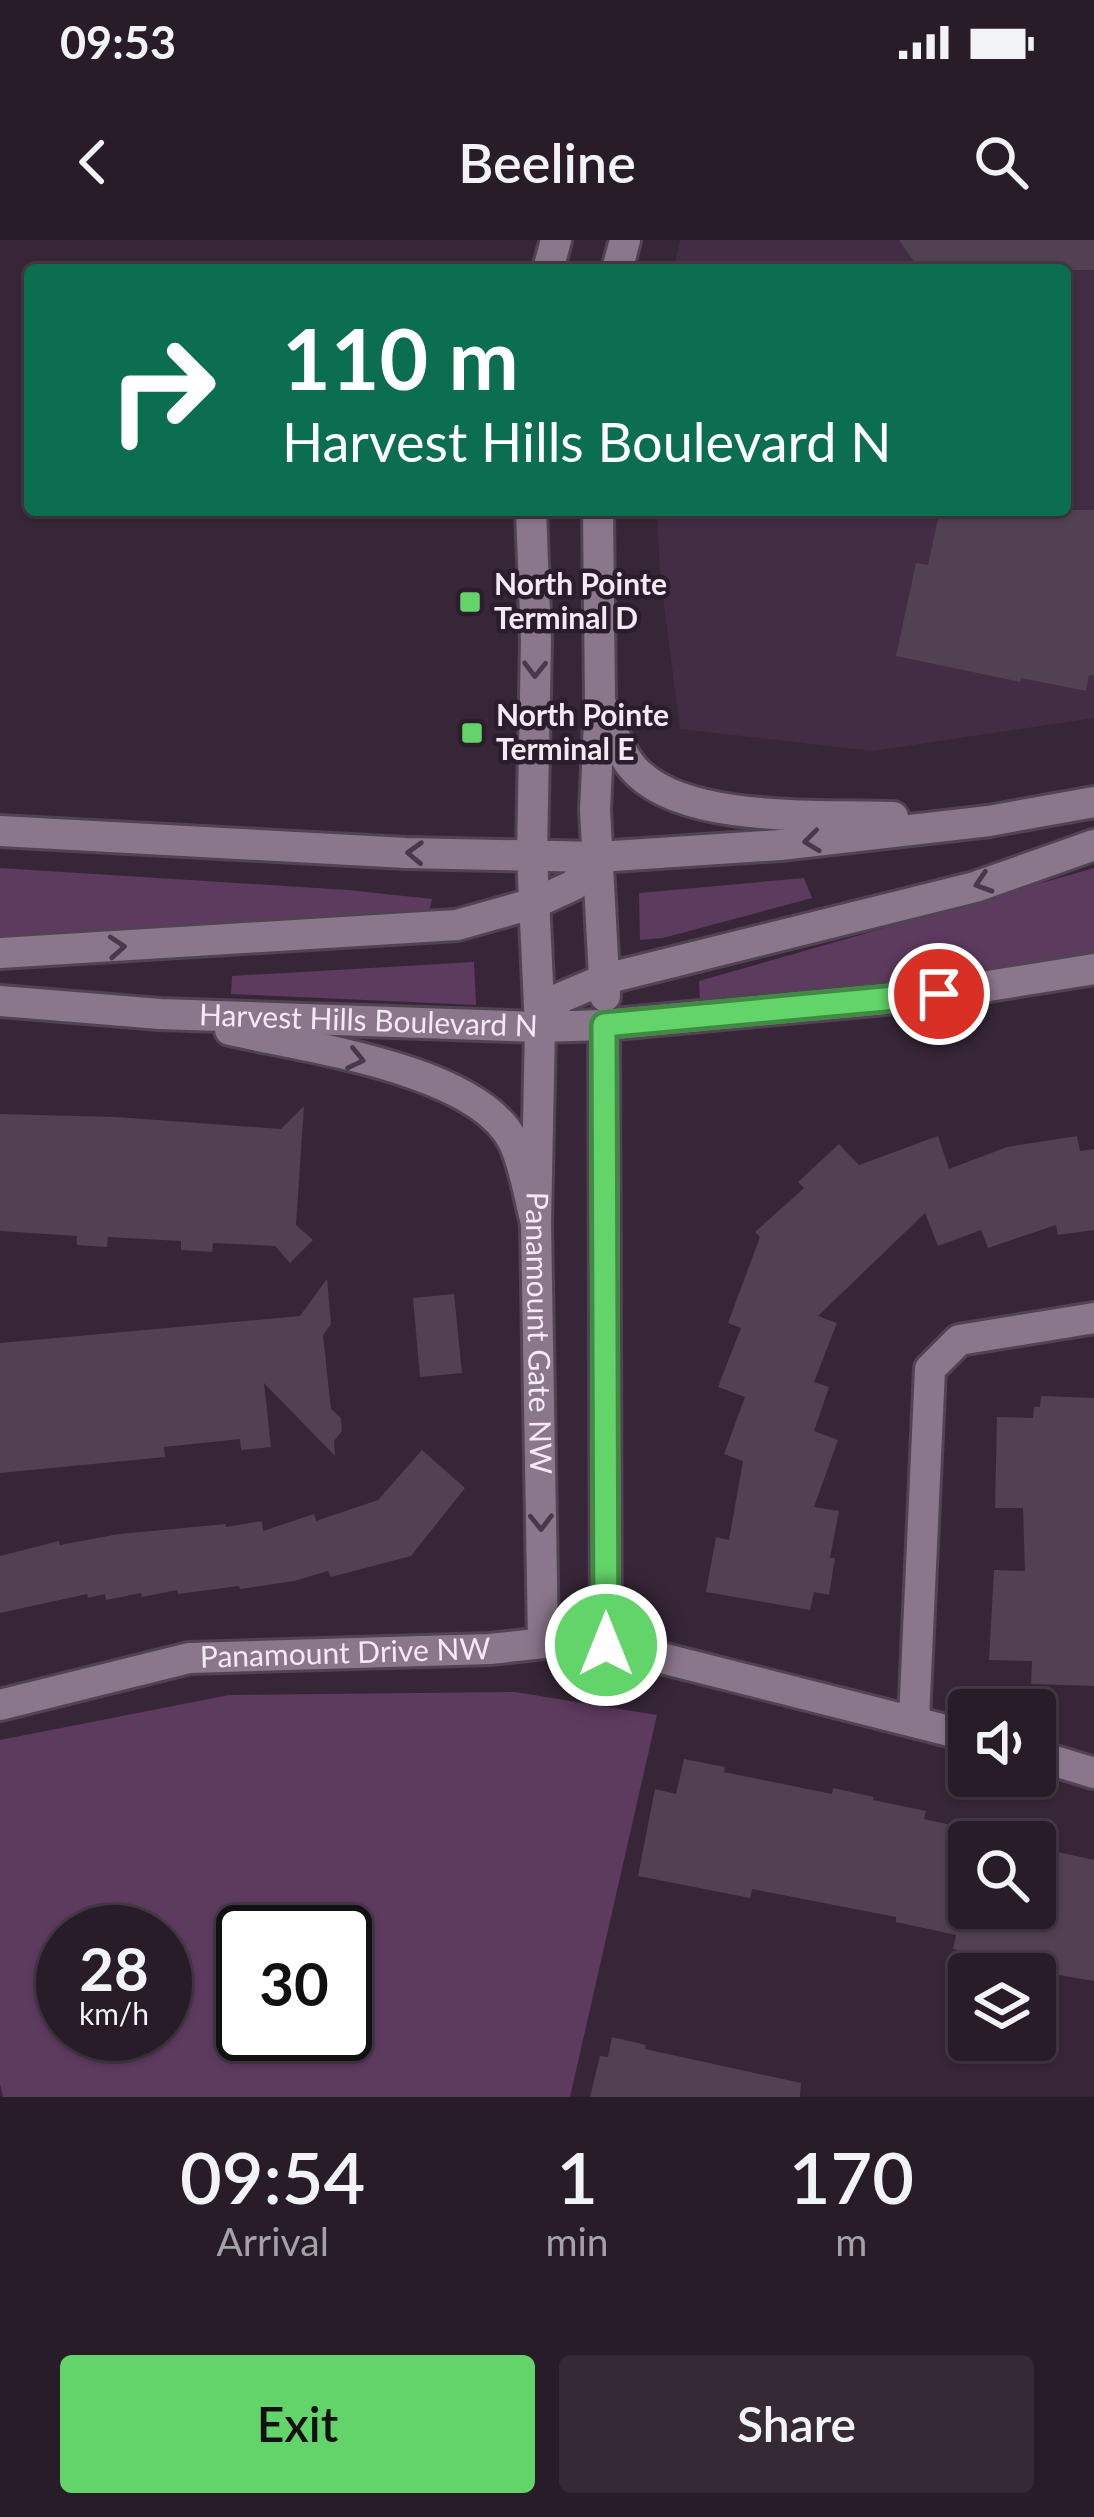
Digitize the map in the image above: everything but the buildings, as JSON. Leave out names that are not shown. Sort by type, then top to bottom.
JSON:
[{"type":"main road","name":"Panamount Gate NW","points":[[531,516],[536,641],[532,856],[540,1027],[536,1223],[542,1642]]},
{"type":"main road","points":[[598,516],[598,857],[605,980],[606,1645]]},
{"type":"main road","points":[[599,700],[624,755],[639,774],[683,797],[756,811],[989,820]]},
{"type":"main road","points":[[0,831],[598,857],[780,845],[1094,802]]},
{"type":"main road","points":[[540,1027],[560,998],[605,980],[975,887],[1094,845]]},
{"type":"main road","points":[[0,953],[457,926],[535,903],[574,885],[598,857]]},
{"type":"main road","name":"Harvest Hills Boulevard N","points":[[0,1001],[160,1014],[540,1027],[939,994],[1094,969]]},
{"type":"main road","points":[[160,1014],[413,1072],[475,1102],[513,1140],[536,1223]]},
{"type":"main road","points":[[914,1719],[930,1369],[958,1340],[1094,1318]]},
{"type":"main road","name":"Panamount Drive NW","points":[[0,1705],[189,1658],[490,1649],[572,1640],[948,1730]]},
{"type":"main road","points":[[1056,1761],[1094,1773]]},
{"type":"shaded area","points":[[680,240],[1094,240],[1094,718],[873,751],[680,729],[657,516],[1071,516],[1071,264],[674,264]]},
{"type":"shaded area","points":[[0,868],[432,899],[423,916],[0,938]]},
{"type":"shaded area","points":[[1094,868],[1094,955],[931,982],[700,1002],[699,981]]},
{"type":"shaded area","points":[[804,878],[812,898],[640,940],[639,893]]},
{"type":"shaded area","points":[[474,962],[476,1005],[231,994],[232,976]]},
{"type":"shaded area","points":[[515,1692],[657,1715],[570,2097],[3,2097],[0,1740],[229,1695]]},
{"type":"place","name":"North Pointe Terminal D","points":[[470,602]]},
{"type":"place","name":"North Pointe Terminal E","points":[[472,733]]},
{"type":"route","points":[[606,1645],[604,1025],[939,994]]}]
